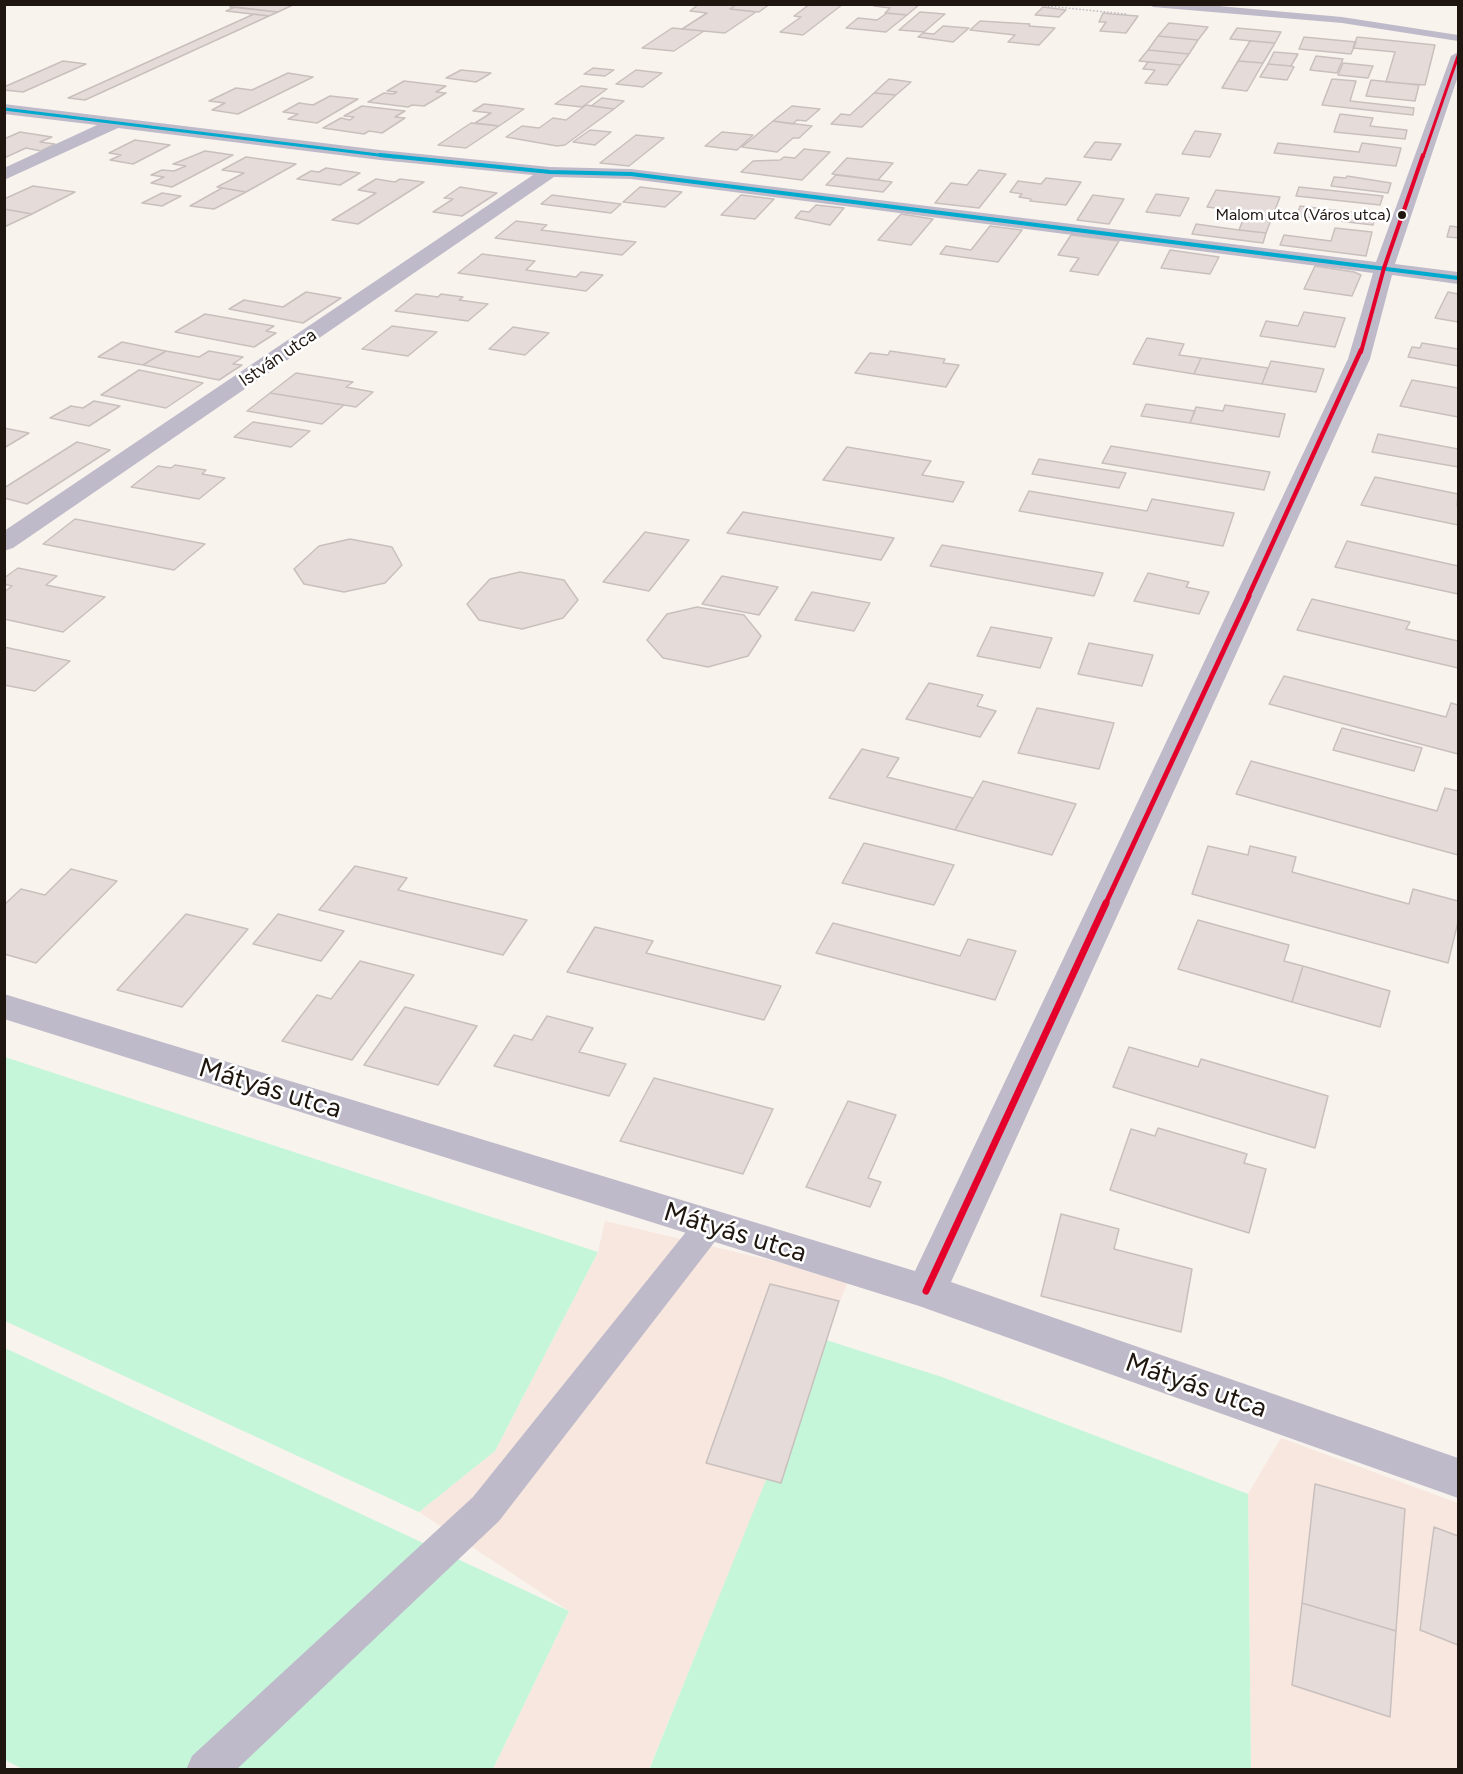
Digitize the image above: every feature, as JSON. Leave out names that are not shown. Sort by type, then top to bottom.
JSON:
[{"type":"street","points":[[926,1292],[1359,359],[1384,268],[1458,56]]},
{"type":"street","points":[[4,109],[380,155],[550,172],[631,174],[1458,278]]},
{"type":"street","points":[[4,175],[115,123]]},
{"type":"street","name":"István utca","points":[[9,537],[550,172]]},
{"type":"street","name":"Mátyás utca","points":[[4,1006],[926,1292],[1458,1478]]},
{"type":"lane","points":[[1153,4],[1342,20],[1458,38]]},
{"type":"lane","points":[[206,1770],[486,1509],[709,1226]]},
{"type":"shaded area","points":[[605,1221],[849,1279],[649,1769],[493,1769],[569,1611],[419,1512],[495,1451],[598,1252]]},
{"type":"shaded area","points":[[1281,1438],[1458,1503],[1458,1769],[1251,1769],[1248,1494]]},
{"type":"green space","points":[[5,1057],[598,1252],[495,1451],[419,1512],[5,1321]]},
{"type":"green space","points":[[823,1339],[942,1377],[1248,1494],[1251,1769],[649,1770]]},
{"type":"green space","points":[[5,1348],[569,1611],[493,1769],[25,1770],[5,1760]]},
{"type":"building","points":[[235,4],[295,4],[278,12],[230,7]]},
{"type":"building","points":[[699,4],[737,4],[730,9],[756,12],[725,33],[682,29],[707,13],[690,11]]},
{"type":"building","points":[[737,4],[770,4],[759,12],[730,9]]},
{"type":"building","points":[[810,4],[843,4],[803,35],[780,32],[801,17],[794,16]]},
{"type":"building","points":[[877,4],[920,4],[907,15],[885,13],[890,8],[874,6]]},
{"type":"building","points":[[235,7],[278,12],[269,16],[226,11]]},
{"type":"building","points":[[1043,7],[1066,10],[1059,17],[1035,15]]},
{"type":"building","points":[[920,12],[945,14],[924,32],[899,30]]},
{"type":"building","points":[[887,13],[907,15],[886,32],[846,28],[858,18],[877,20]]},
{"type":"building","points":[[1103,13],[1138,16],[1126,33],[1100,31],[1106,22],[1099,22]]},
{"type":"building","points":[[254,14],[269,16],[85,100],[68,98]]},
{"type":"building","points":[[980,21],[1055,28],[1039,45],[1008,42],[1015,35],[970,30]]},
{"type":"building","points":[[1169,23],[1208,27],[1198,40],[1158,36]]},
{"type":"building","points":[[943,26],[969,28],[953,42],[918,37],[923,33],[934,34]]},
{"type":"building","points":[[672,28],[704,31],[674,51],[642,48]]},
{"type":"building","points":[[1237,28],[1281,32],[1275,43],[1230,39]]},
{"type":"building","points":[[1158,36],[1198,40],[1189,54],[1148,50]]},
{"type":"building","points":[[1304,37],[1356,42],[1351,54],[1299,49]]},
{"type":"building","points":[[1357,37],[1435,45],[1425,85],[1386,82],[1395,52],[1353,48]]},
{"type":"building","points":[[1250,41],[1275,43],[1263,63],[1238,61]]},
{"type":"building","points":[[1148,50],[1189,54],[1181,65],[1139,61]]},
{"type":"building","points":[[1274,52],[1298,54],[1291,66],[1268,64]]},
{"type":"building","points":[[1316,56],[1343,59],[1337,73],[1310,70]]},
{"type":"building","points":[[63,61],[86,64],[23,92],[4,90],[4,87]]},
{"type":"building","points":[[1238,61],[1263,63],[1247,91],[1222,88]]},
{"type":"building","points":[[1148,62],[1181,65],[1167,85],[1145,83],[1155,70],[1143,69]]},
{"type":"building","points":[[1343,63],[1373,66],[1368,78],[1338,75]]},
{"type":"building","points":[[1268,64],[1294,67],[1287,80],[1260,77]]},
{"type":"building","points":[[593,68],[614,70],[605,76],[584,74]]},
{"type":"building","points":[[461,70],[491,73],[476,82],[446,78]]},
{"type":"building","points":[[636,70],[662,73],[643,87],[616,84]]},
{"type":"building","points":[[288,73],[313,77],[238,114],[212,110],[225,103],[209,101],[236,88],[252,90]]},
{"type":"building","points":[[889,79],[911,82],[896,95],[874,93]]},
{"type":"building","points":[[1332,79],[1356,81],[1350,101],[1414,108],[1413,115],[1322,105]]},
{"type":"building","points":[[1371,80],[1419,85],[1415,101],[1366,96]]},
{"type":"building","points":[[404,81],[446,86],[436,92],[446,93],[424,106],[408,107],[368,102],[384,93],[397,92],[387,91]]},
{"type":"building","points":[[581,86],[607,89],[582,107],[555,104]]},
{"type":"building","points":[[874,93],[896,95],[862,127],[831,124],[841,114],[850,115]]},
{"type":"building","points":[[330,96],[358,99],[317,123],[288,119],[298,114],[283,112],[299,103],[313,105]]},
{"type":"building","points":[[602,98],[624,101],[614,109],[591,106]]},
{"type":"building","points":[[484,104],[524,109],[499,126],[475,123],[491,113],[473,111]]},
{"type":"building","points":[[586,105],[614,109],[565,145],[557,146],[506,137],[522,126],[539,128],[553,118],[566,120]]},
{"type":"building","points":[[362,106],[405,111],[395,117],[405,118],[382,133],[369,131],[364,134],[323,128],[341,118],[350,120],[354,117],[344,116]]},
{"type":"building","points":[[792,106],[820,109],[806,121],[797,120],[793,124],[773,121]]},
{"type":"building","points":[[1340,114],[1373,118],[1370,126],[1407,130],[1405,139],[1334,132]]},
{"type":"building","points":[[773,121],[812,126],[799,138],[793,138],[777,152],[742,147]]},
{"type":"building","points":[[471,123],[499,126],[466,148],[438,145]]},
{"type":"building","points":[[590,130],[611,132],[595,145],[573,142]]},
{"type":"building","points":[[1195,131],[1221,134],[1210,157],[1182,154]]},
{"type":"building","points":[[20,132],[52,137],[40,142],[55,144],[41,151],[26,148],[4,158],[4,139]]},
{"type":"building","points":[[722,132],[753,135],[737,150],[705,146]]},
{"type":"building","points":[[636,135],[664,138],[629,166],[600,163]]},
{"type":"building","points":[[135,140],[170,145],[133,164],[110,160],[121,155],[109,153]]},
{"type":"building","points":[[1095,142],[1121,144],[1111,160],[1084,157]]},
{"type":"building","points":[[1278,143],[1359,152],[1362,143],[1401,148],[1396,166],[1274,153]]},
{"type":"building","points":[[804,149],[830,152],[802,180],[741,172],[753,161],[795,158]]},
{"type":"building","points":[[205,151],[233,155],[172,187],[151,183],[164,177],[151,175],[162,170],[174,171],[186,166],[173,164]]},
{"type":"building","points":[[246,157],[296,164],[246,192],[217,187],[244,173],[222,170]]},
{"type":"building","points":[[847,158],[893,163],[878,180],[832,174]]},
{"type":"building","points":[[326,168],[360,173],[340,185],[297,179],[311,171],[319,172]]},
{"type":"building","points":[[979,170],[1006,174],[979,208],[935,203],[951,183],[967,185]]},
{"type":"building","points":[[836,175],[892,182],[883,192],[826,185]]},
{"type":"building","points":[[1347,176],[1391,183],[1388,193],[1331,186],[1334,177],[1346,178]]},
{"type":"building","points":[[1046,178],[1081,182],[1066,205],[1030,201],[1031,199],[1019,197],[1022,194],[1010,192],[1018,181],[1041,184]]},
{"type":"building","points":[[376,179],[395,182],[400,179],[424,182],[358,224],[332,220],[376,193],[358,190]]},
{"type":"building","points":[[33,186],[75,192],[32,214],[4,209],[4,199]]},
{"type":"building","points":[[460,187],[497,193],[462,216],[433,212],[453,199],[444,198]]},
{"type":"building","points":[[640,187],[682,192],[665,207],[623,202]]},
{"type":"building","points":[[1299,187],[1383,196],[1380,205],[1296,196]]},
{"type":"building","points":[[222,188],[246,192],[214,209],[190,206]]},
{"type":"building","points":[[1216,190],[1280,197],[1266,233],[1239,230],[1246,212],[1207,207]]},
{"type":"building","points":[[162,193],[181,196],[162,206],[142,203]]},
{"type":"building","points":[[1156,194],[1189,198],[1180,216],[1146,212]]},
{"type":"building","points":[[552,195],[621,204],[611,213],[541,204]]},
{"type":"building","points":[[741,195],[774,199],[755,219],[721,215]]},
{"type":"building","points":[[1093,195],[1124,199],[1109,224],[1077,220]]},
{"type":"building","points":[[816,205],[844,208],[830,225],[795,218],[801,211],[809,212]]},
{"type":"building","points":[[1300,206],[1376,215],[1373,225],[1297,216]]},
{"type":"building","points":[[4,209],[32,214],[4,227]]},
{"type":"building","points":[[901,214],[933,219],[911,245],[878,240]]},
{"type":"building","points":[[516,221],[547,225],[541,230],[636,242],[622,255],[495,238]]},
{"type":"building","points":[[1196,224],[1266,233],[1263,243],[1192,234]]},
{"type":"building","points":[[990,226],[1022,230],[998,262],[940,254],[946,246],[971,250]]},
{"type":"building","points":[[1450,226],[1458,227],[1458,238],[1447,237]]},
{"type":"building","points":[[1335,228],[1372,232],[1366,256],[1280,245],[1284,235],[1331,241]]},
{"type":"building","points":[[1071,235],[1119,241],[1098,275],[1070,271],[1079,258],[1058,255]]},
{"type":"building","points":[[1170,250],[1219,257],[1210,274],[1161,268]]},
{"type":"building","points":[[482,254],[535,261],[526,270],[576,277],[581,272],[603,275],[586,291],[458,273]]},
{"type":"building","points":[[1315,266],[1361,275],[1352,296],[1304,289]]},
{"type":"building","points":[[306,292],[341,298],[303,323],[229,309],[244,300],[283,307]]},
{"type":"building","points":[[1448,292],[1458,294],[1458,322],[1435,318]]},
{"type":"building","points":[[416,294],[463,297],[459,300],[488,304],[468,321],[395,311]]},
{"type":"building","points":[[1304,312],[1345,318],[1335,347],[1260,336],[1266,321],[1298,326]]},
{"type":"building","points":[[205,314],[274,326],[266,331],[276,333],[254,347],[175,332]]},
{"type":"building","points":[[392,326],[437,332],[408,356],[362,349]]},
{"type":"building","points":[[513,327],[549,333],[525,355],[489,349]]},
{"type":"building","points":[[1147,338],[1184,344],[1179,355],[1201,358],[1194,374],[1133,364]]},
{"type":"building","points":[[122,342],[166,351],[143,365],[98,357]]},
{"type":"building","points":[[1422,343],[1458,349],[1458,366],[1408,357],[1412,347],[1420,348]]},
{"type":"building","points":[[166,351],[199,357],[209,351],[243,357],[233,364],[242,365],[219,380],[143,365]]},
{"type":"building","points":[[890,351],[945,359],[943,363],[959,365],[946,387],[855,373],[870,353],[888,355]]},
{"type":"building","points":[[1201,358],[1268,368],[1262,384],[1194,374]]},
{"type":"building","points":[[1271,361],[1324,369],[1316,392],[1262,384]]},
{"type":"building","points":[[139,370],[203,383],[166,408],[101,395]]},
{"type":"building","points":[[296,373],[353,382],[346,387],[373,392],[356,407],[270,393]]},
{"type":"building","points":[[1412,380],[1458,388],[1458,417],[1400,406]]},
{"type":"building","points":[[270,393],[344,405],[322,424],[247,411]]},
{"type":"building","points":[[94,401],[120,406],[89,426],[50,418],[71,406],[83,408]]},
{"type":"building","points":[[1146,404],[1195,411],[1190,423],[1141,416]]},
{"type":"building","points":[[1225,405],[1285,414],[1279,437],[1190,423],[1196,407],[1223,411]]},
{"type":"building","points":[[253,422],[310,431],[291,447],[234,437]]},
{"type":"building","points":[[4,428],[29,433],[4,448]]},
{"type":"building","points":[[1378,434],[1458,449],[1458,467],[1372,452]]},
{"type":"building","points":[[77,442],[110,450],[27,504],[4,498],[4,488]]},
{"type":"building","points":[[1111,446],[1270,472],[1264,490],[1102,463]]},
{"type":"building","points":[[847,447],[931,461],[922,475],[964,482],[953,502],[823,480]]},
{"type":"building","points":[[1039,459],[1126,473],[1119,488],[1032,474]]},
{"type":"building","points":[[175,465],[206,470],[202,474],[225,478],[199,499],[131,487],[158,466],[171,468]]},
{"type":"building","points":[[1375,477],[1458,494],[1458,525],[1361,505]]},
{"type":"building","points":[[1029,491],[1147,511],[1152,499],[1234,513],[1223,546],[1019,511]]},
{"type":"building","points":[[743,512],[894,538],[881,560],[727,533]]},
{"type":"building","points":[[75,519],[205,544],[174,570],[43,544]]},
{"type":"building","points":[[645,532],[689,540],[649,591],[603,582]]},
{"type":"building","points":[[350,539],[392,547],[402,565],[385,583],[344,592],[304,584],[294,569],[319,546]]},
{"type":"building","points":[[1347,541],[1458,566],[1458,594],[1335,567]]},
{"type":"building","points":[[942,545],[1103,573],[1094,596],[930,566]]},
{"type":"building","points":[[18,568],[57,576],[46,585],[105,597],[63,632],[4,619],[4,592],[12,586],[4,584],[4,578]]},
{"type":"building","points":[[520,572],[564,580],[578,600],[563,618],[522,629],[479,620],[467,604],[490,579]]},
{"type":"building","points":[[1148,573],[1189,582],[1186,587],[1209,592],[1199,614],[1134,601]]},
{"type":"building","points":[[722,576],[778,587],[759,615],[702,604]]},
{"type":"building","points":[[812,592],[870,603],[854,631],[795,620]]},
{"type":"building","points":[[1312,599],[1410,622],[1406,629],[1458,641],[1458,668],[1297,630]]},
{"type":"building","points":[[697,607],[744,615],[761,636],[748,656],[708,667],[663,658],[647,640],[667,614]]},
{"type":"building","points":[[991,627],[1052,638],[1040,668],[977,656]]},
{"type":"building","points":[[1089,643],[1153,655],[1142,686],[1078,674]]},
{"type":"building","points":[[4,647],[70,661],[35,691],[4,685]]},
{"type":"building","points":[[1284,676],[1446,717],[1451,703],[1458,705],[1458,754],[1269,704]]},
{"type":"building","points":[[929,683],[983,695],[977,706],[996,711],[980,737],[906,719]]},
{"type":"building","points":[[1037,708],[1114,723],[1099,769],[1018,753]]},
{"type":"building","points":[[1342,728],[1422,748],[1414,771],[1333,750]]},
{"type":"building","points":[[862,749],[899,758],[887,777],[973,798],[955,830],[829,798]]},
{"type":"building","points":[[1251,761],[1437,811],[1445,788],[1458,791],[1458,855],[1236,794]]},
{"type":"building","points":[[983,781],[1076,804],[1052,855],[955,830]]},
{"type":"building","points":[[864,843],[954,865],[934,905],[842,883]]},
{"type":"building","points":[[1208,846],[1248,855],[1250,846],[1296,857],[1292,872],[1409,904],[1413,889],[1458,901],[1458,922],[1448,963],[1192,894]]},
{"type":"building","points":[[355,866],[407,878],[398,890],[527,920],[503,955],[319,910]]},
{"type":"building","points":[[71,869],[117,881],[36,963],[4,954],[4,905],[21,889],[45,895]]},
{"type":"building","points":[[186,914],[248,929],[182,1007],[117,990]]},
{"type":"building","points":[[278,914],[344,931],[321,961],[253,944]]},
{"type":"building","points":[[1198,920],[1289,945],[1284,961],[1303,966],[1292,1002],[1178,969]]},
{"type":"building","points":[[833,923],[960,956],[968,939],[1016,951],[995,1000],[816,953]]},
{"type":"building","points":[[595,927],[653,941],[646,953],[781,986],[764,1020],[567,972]]},
{"type":"building","points":[[360,961],[414,975],[352,1060],[282,1041],[317,995],[331,999]]},
{"type":"building","points":[[1303,966],[1390,991],[1380,1027],[1292,1002]]},
{"type":"building","points":[[405,1007],[477,1026],[438,1085],[364,1065]]},
{"type":"building","points":[[547,1016],[593,1028],[579,1052],[626,1064],[609,1096],[494,1066],[514,1035],[532,1040]]},
{"type":"building","points":[[1129,1047],[1198,1067],[1201,1059],[1328,1096],[1315,1148],[1113,1087]]},
{"type":"building","points":[[654,1078],[773,1109],[743,1174],[620,1141]]},
{"type":"building","points":[[848,1101],[896,1115],[868,1178],[881,1182],[870,1207],[806,1187]]},
{"type":"building","points":[[1158,1128],[1247,1154],[1244,1163],[1266,1169],[1249,1233],[1110,1190],[1131,1129],[1155,1136]]},
{"type":"building","points":[[1061,1214],[1119,1229],[1114,1249],[1192,1269],[1181,1332],[1041,1296]]},
{"type":"building","points":[[770,1284],[839,1301],[781,1483],[706,1463]]},
{"type":"building","points":[[1315,1484],[1405,1509],[1396,1631],[1302,1603]]},
{"type":"building","points":[[1434,1527],[1458,1536],[1458,1645],[1420,1630]]},
{"type":"building","points":[[1302,1603],[1396,1631],[1390,1717],[1292,1685]]},
{"type":"transit line","points":[[926,1291],[1359,359],[1384,268],[1458,56]]},
{"type":"transit line","points":[[4,109],[380,155],[550,172],[631,174],[1458,278]]},
{"type":"place","name":"Malom utca (Város utca)","points":[[1402,215]]}]
